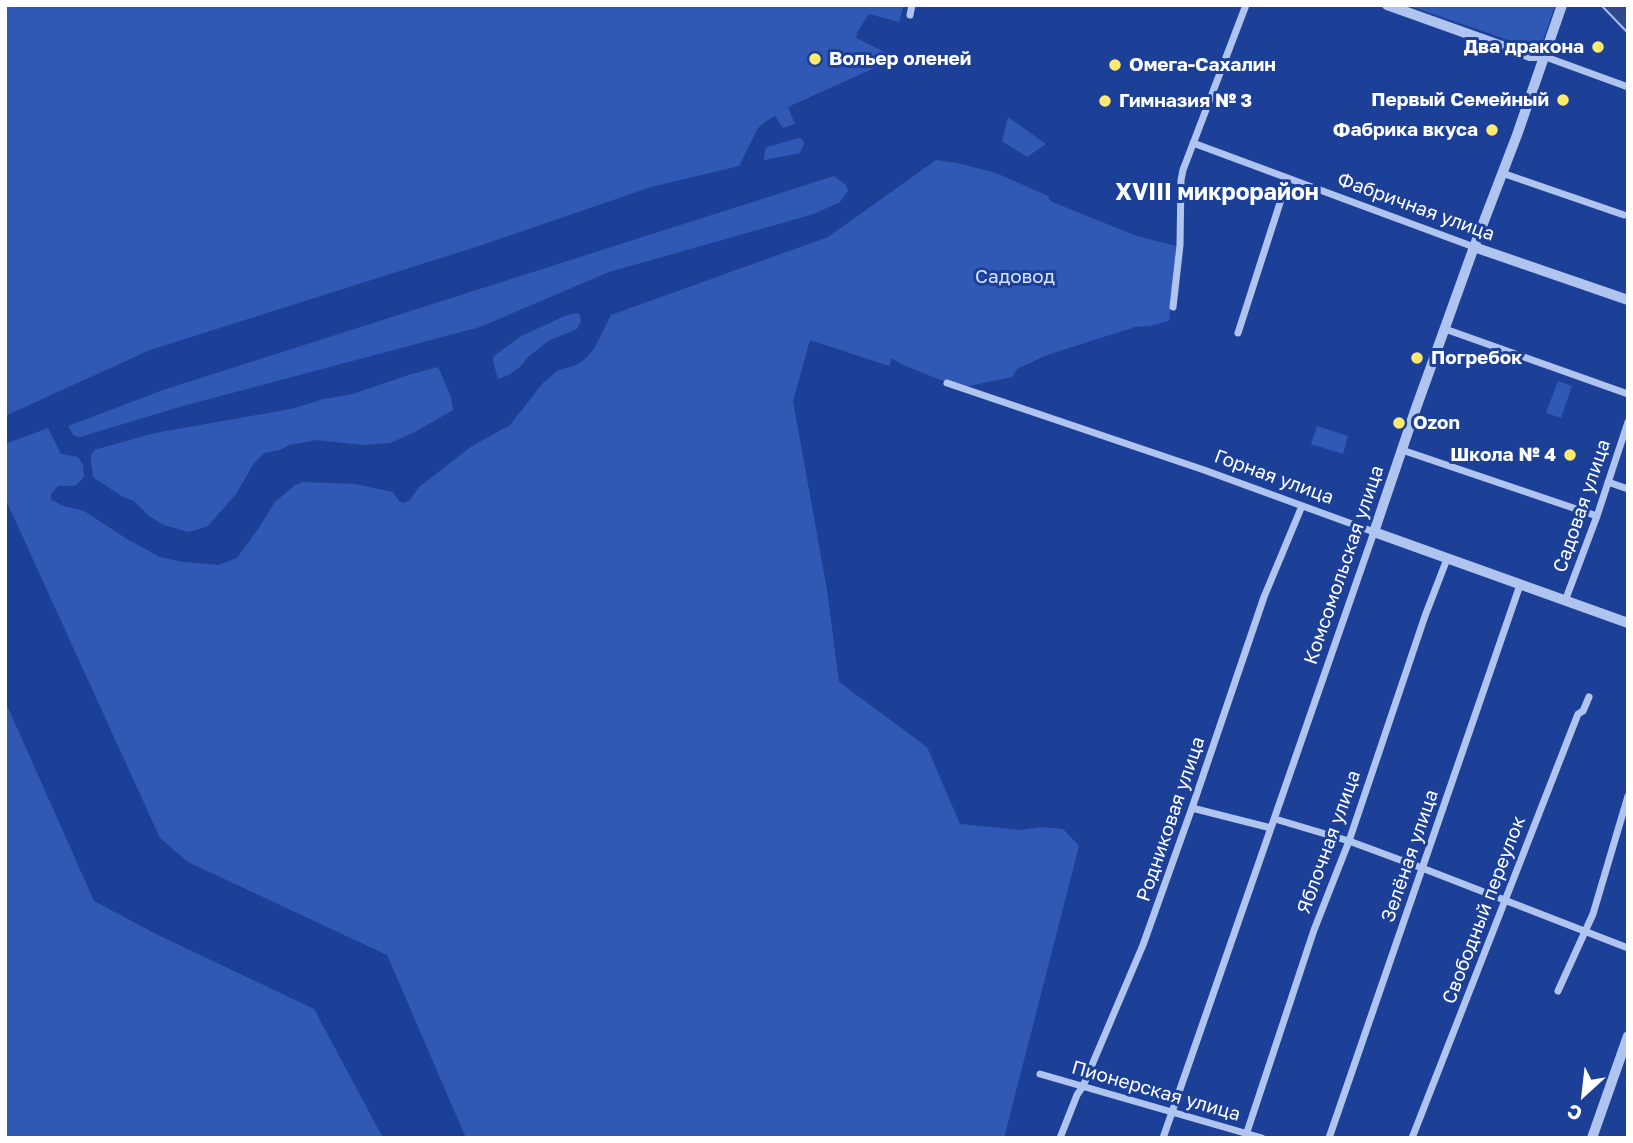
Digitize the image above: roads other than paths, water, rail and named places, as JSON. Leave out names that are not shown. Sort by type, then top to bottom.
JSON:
[{"type":"street","points":[[909,15],[912,5]]},
{"type":"street","points":[[1172,307],[1180,246],[1181,180],[1246,5]]},
{"type":"street","points":[[1387,5],[1530,56],[1543,56],[1628,87]]},
{"type":"street","name":"Комсомольская улица","points":[[1163,1138],[1402,450],[1562,5]]},
{"type":"street","name":"Фабричная улица","points":[[1193,143],[1474,247],[1628,300]]},
{"type":"street","points":[[1502,173],[1625,215]]},
{"type":"street","points":[[1238,333],[1288,178]]},
{"type":"street","points":[[1445,329],[1628,394]]},
{"type":"street","name":"Горная улица","points":[[947,383],[1192,466],[1628,623]]},
{"type":"street","name":"Садовая улица","points":[[1565,601],[1628,422]]},
{"type":"street","points":[[1402,450],[1597,516]]},
{"type":"street","points":[[1608,482],[1628,489]]},
{"type":"street","name":"Родниковая улица","points":[[1060,1138],[1143,945],[1264,597],[1302,506]]},
{"type":"street","name":"Яблочная улица","points":[[1245,1135],[1314,930],[1349,841],[1424,616],[1447,559]]},
{"type":"street","name":"Зелёная улица","points":[[1329,1138],[1520,585]]},
{"type":"street","name":"Свободный переулок","points":[[1412,1138],[1578,714],[1583,711],[1589,697]]},
{"type":"street","points":[[1558,991],[1586,932],[1598,899],[1628,796]]},
{"type":"street","points":[[1192,808],[1271,828]]},
{"type":"street","points":[[1275,819],[1349,841],[1628,948]]},
{"type":"street","points":[[1592,1138],[1628,1036]]},
{"type":"street","name":"Пионерская улица","points":[[1040,1074],[1262,1138]]},
{"type":"place","name":"Два дракона","points":[[1598,47]]},
{"type":"place","name":"Вольер оленей","points":[[815,59]]},
{"type":"place","name":"Омега-Сахалин","points":[[1115,65]]},
{"type":"place","name":"Первый Семейный","points":[[1563,100]]},
{"type":"place","name":"Гимназия № 3","points":[[1105,101]]},
{"type":"place","name":"Фабрика вкуса","points":[[1492,130]]},
{"type":"place","name":"Погребок","points":[[1417,358]]},
{"type":"place","name":"Ozon","points":[[1399,423]]},
{"type":"place","name":"Школа № 4","points":[[1570,455]]},
{"type":"district","name":"XVIII микрорайон","points":[[1217,193]]},
{"type":"park label","name":"Садовод","points":[[1015,277]]}]
